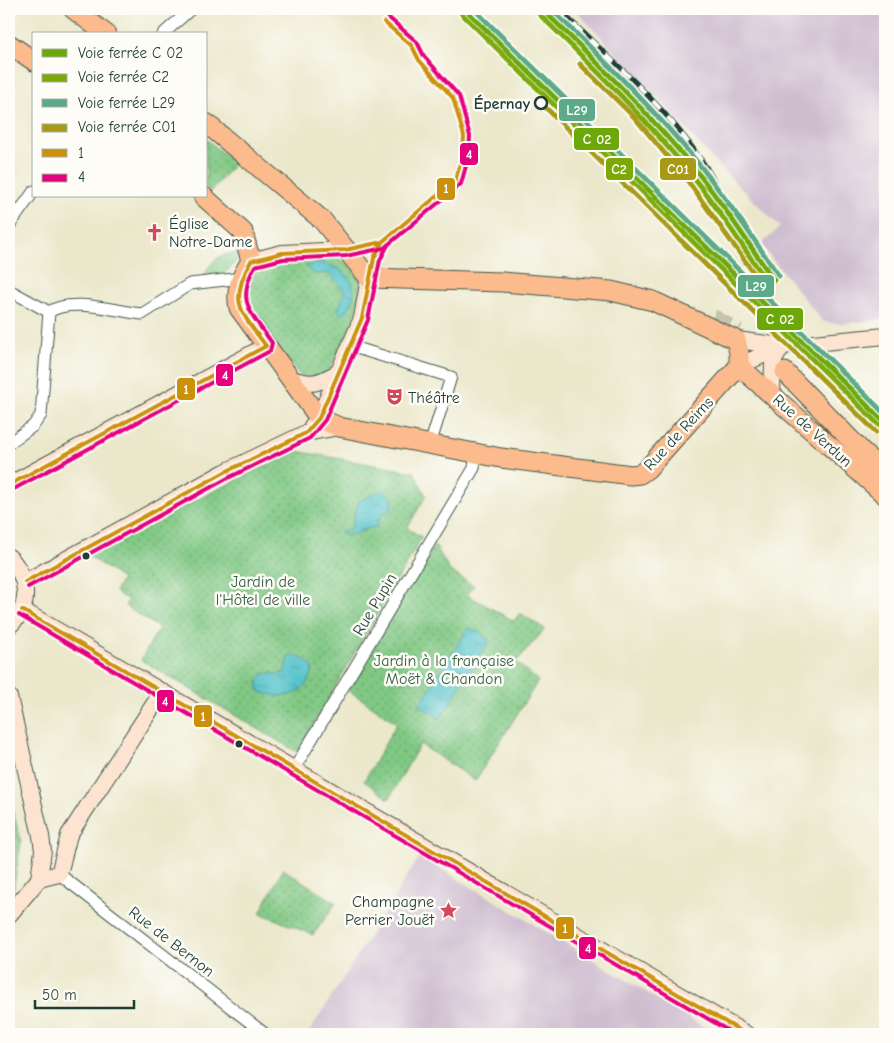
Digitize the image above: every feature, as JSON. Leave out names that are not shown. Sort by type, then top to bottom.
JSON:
[{"type":"main road","points":[[74,9],[103,32]]},
{"type":"main road","points":[[9,44],[32,60]]},
{"type":"main road","points":[[208,125],[320,218],[344,250],[369,278],[502,282],[611,291],[633,295],[679,312],[736,340],[782,346],[773,362],[772,394]]},
{"type":"main road","points":[[205,198],[243,232],[251,261],[242,278],[237,296],[239,308],[319,418]]},
{"type":"main road","points":[[251,261],[282,253],[344,250]]},
{"type":"main road","points":[[306,433],[319,418],[362,318],[369,278]]},
{"type":"main road","points":[[502,282],[575,279],[620,280],[652,288],[712,318]]},
{"type":"main road","name":"Rue de Reims","points":[[319,418],[339,427],[430,446],[631,475],[640,474],[647,470],[739,366],[782,346],[885,336]]},
{"type":"main road","points":[[736,340],[739,366]]},
{"type":"main road","points":[[9,485],[266,346]]},
{"type":"main road","name":"Rue de Verdun","points":[[739,366],[885,495]]},
{"type":"main road","points":[[289,378],[309,384],[321,382],[339,372]]},
{"type":"main road","name":"Rue de Verdun","points":[[785,372],[885,475]]},
{"type":"main road","points":[[25,582],[225,472],[306,433],[339,427]]},
{"type":"main road","points":[[9,558],[19,568],[25,582],[26,596],[22,610],[9,626]]},
{"type":"main road","points":[[22,610],[746,1034]]},
{"type":"main road","points":[[39,879],[59,874],[69,835],[162,692]]},
{"type":"main road","points":[[9,697],[43,851],[39,879],[9,915]]},
{"type":"main road","points":[[41,836],[57,838],[69,835]]},
{"type":"street","points":[[165,32],[190,9]]},
{"type":"street","points":[[9,226],[32,195]]},
{"type":"street","points":[[9,443],[33,426],[40,415],[49,312],[57,306],[71,304],[142,314],[190,284],[242,278]]},
{"type":"street","points":[[9,290],[49,312]]},
{"type":"street","points":[[350,346],[451,378],[430,446]]},
{"type":"street","name":"Rue Pupin","points":[[294,769],[474,468],[476,454]]},
{"type":"street","name":"Rue de Bernon","points":[[59,874],[265,1034]]},
{"type":"shaded area","points":[[575,9],[885,9],[885,319],[842,324],[823,322],[761,245],[780,227],[714,161]]},
{"type":"shaded area","name":"Champagne Perrier Jouët","points":[[420,856],[600,964],[715,1034],[308,1034]]},
{"type":"green space","points":[[208,141],[235,163],[211,191],[208,189]]},
{"type":"green space","points":[[239,253],[234,264],[226,271],[221,274],[204,277],[210,266],[217,259],[227,254]]},
{"type":"green space","points":[[307,255],[340,259],[354,269],[361,279],[357,310],[345,341],[325,377],[302,378],[244,303],[250,272],[269,260]]},
{"type":"green space","name":"Jardin de l'Hôtel de ville","points":[[296,451],[414,472],[426,496],[407,528],[422,537],[297,752],[141,660],[159,628],[125,606],[128,600],[115,592],[122,579],[86,554]]},
{"type":"green space","name":"Jardin à la française Moët & Chandon","points":[[435,545],[450,571],[474,586],[467,595],[514,621],[520,613],[545,629],[516,662],[538,681],[475,781],[420,744],[389,799],[364,781],[397,723],[348,690]]},
{"type":"green space","points":[[9,796],[21,842],[13,892],[9,896]]},
{"type":"green space","points":[[283,869],[336,903],[313,935],[260,913]]},
{"type":"water","points":[[322,263],[341,270],[352,283],[353,298],[342,316],[338,310],[345,292],[329,273],[314,274],[305,266]]},
{"type":"water","points":[[382,490],[393,499],[390,511],[381,514],[376,527],[346,536],[342,535],[341,531],[349,531],[351,529],[358,502]]},
{"type":"water","points":[[468,628],[480,632],[489,641],[440,719],[430,711],[419,706]]},
{"type":"water","points":[[289,656],[297,656],[303,659],[313,668],[310,678],[300,691],[285,696],[277,696],[259,691],[258,681],[264,673],[278,674],[285,672]]},
{"type":"tunnel","points":[[712,318],[738,333]]},
{"type":"railway","points":[[558,9],[650,98],[684,136],[713,179],[751,246]]},
{"type":"transit line","points":[[465,9],[885,423]]},
{"type":"transit line","points":[[542,9],[622,88],[679,150],[717,198],[774,280]]},
{"type":"transit line","name":"4","points":[[12,490],[270,351],[272,343],[248,307],[246,299],[246,289],[255,266],[283,259],[346,256],[384,248],[461,184],[469,155],[470,136],[459,96],[424,56],[417,42],[388,17]]},
{"type":"transit line","name":"1","points":[[9,485],[266,346],[244,315],[240,306],[240,287],[251,261],[282,253],[345,250],[382,242],[455,181],[463,154],[464,136],[453,98],[419,60],[412,46],[384,22]]},
{"type":"transit line","name":"1","points":[[25,582],[225,472],[306,433],[319,418],[362,318],[374,258],[382,242]]},
{"type":"transit line","name":"4","points":[[28,587],[228,478],[310,438],[325,420],[368,320],[380,260],[388,245]]},
{"type":"transit line","name":"1","points":[[22,610],[746,1034]]},
{"type":"transit line","name":"4","points":[[19,615],[734,1034]]},
{"type":"rail line","name":"L29","points":[[474,9],[885,414]]},
{"type":"rail line","name":"L29","points":[[551,9],[629,86],[702,168],[779,276]]},
{"type":"rail line","name":"C2","points":[[461,13],[881,427]]},
{"type":"rail line","name":"C2","points":[[538,13],[617,92],[674,154],[712,202],[769,284]]},
{"type":"rail line","name":"C01","points":[[580,64],[635,118],[687,180],[763,286]]},
{"type":"rail line","name":"C01","points":[[541,103],[876,432]]},
{"type":"place","name":"Épernay","points":[[541,103]]},
{"type":"place","name":"Église Notre-Dame","points":[[155,232]]},
{"type":"place","name":"Théâtre","points":[[394,397]]},
{"type":"place","name":"Champagne Perrier Jouët","points":[[448,910]]}]
